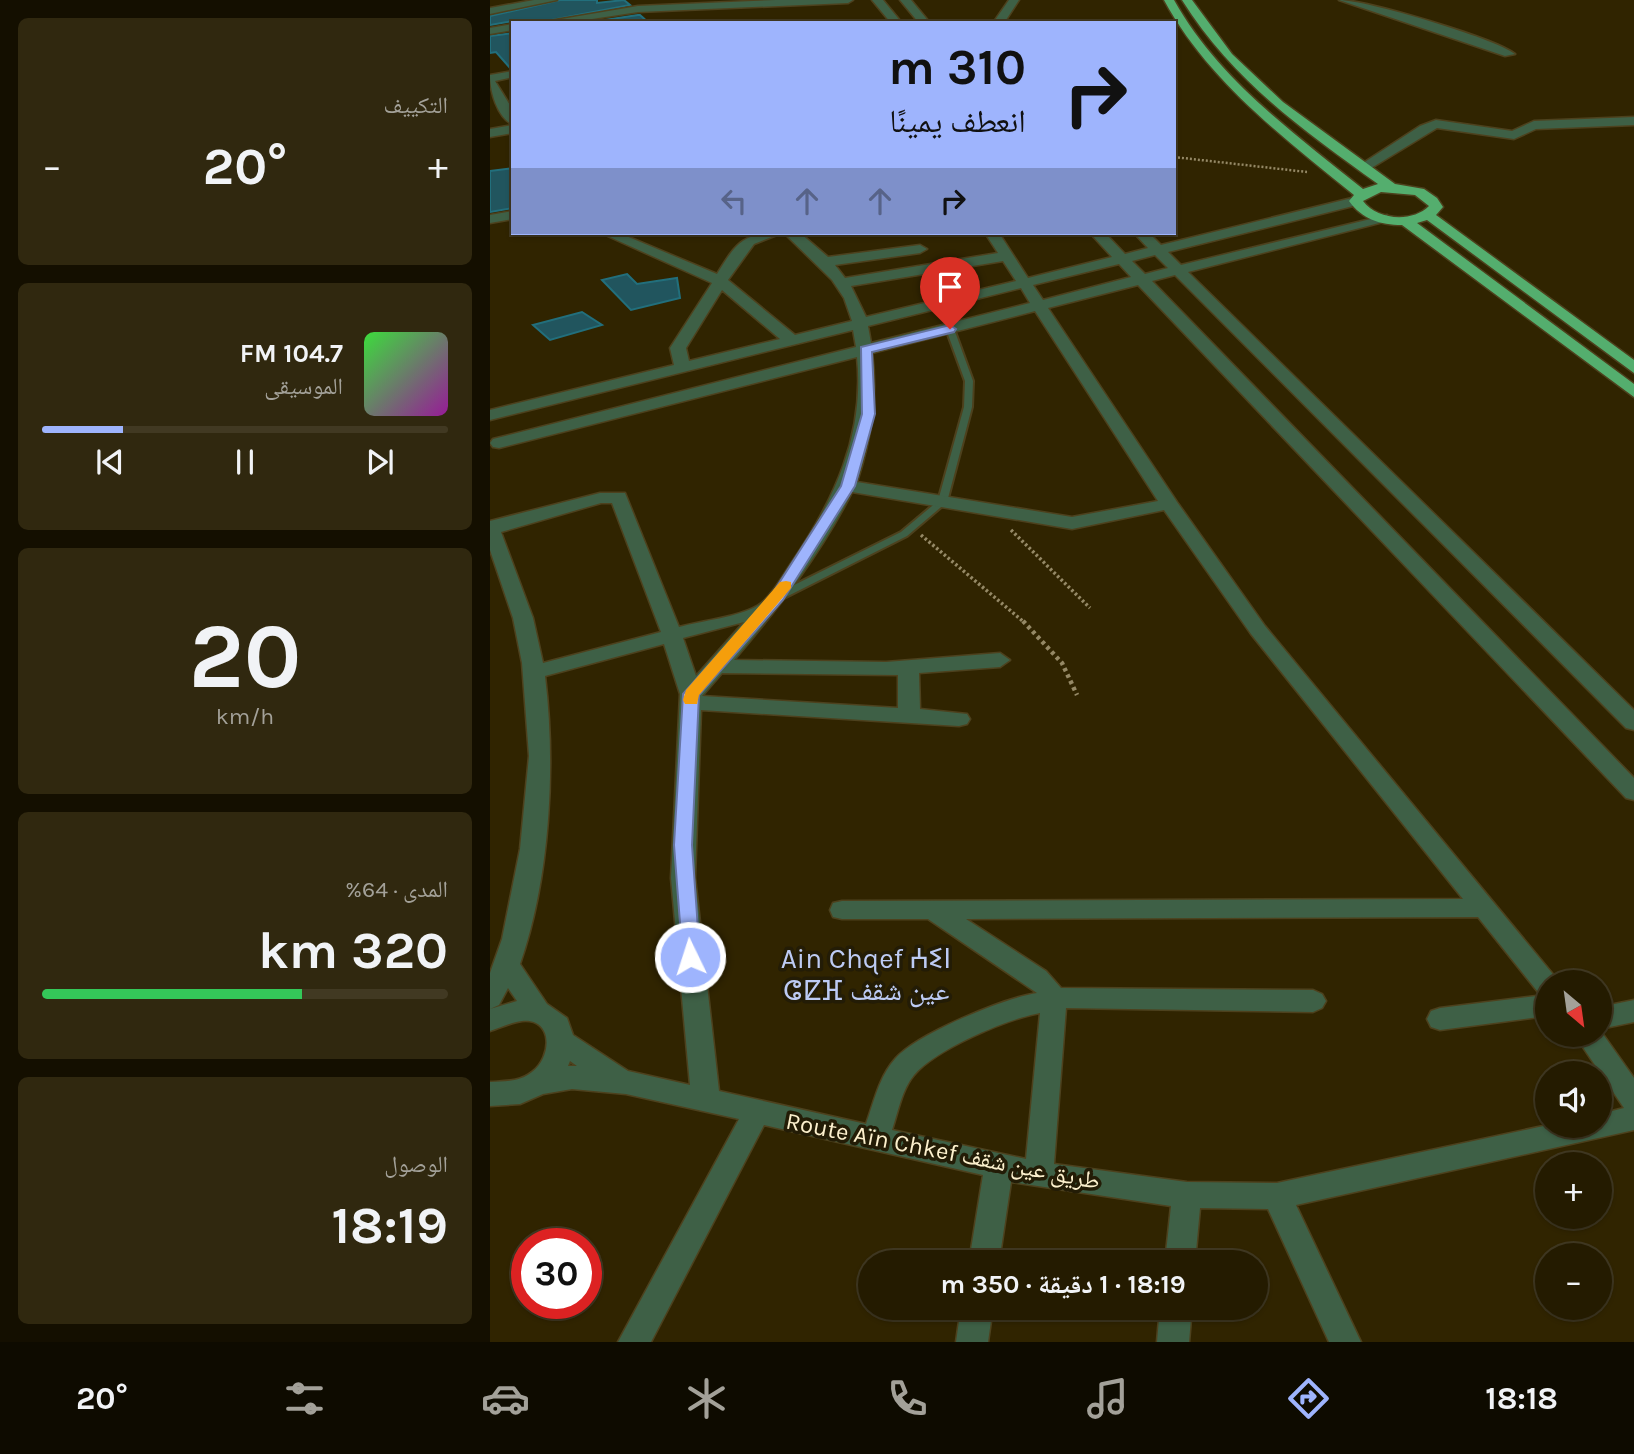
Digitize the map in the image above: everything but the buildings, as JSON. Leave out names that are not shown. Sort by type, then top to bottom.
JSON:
[{"type":"highway","points":[[1168,0],[1190,35],[1225,76],[1333,171],[1358,198],[1363,211],[1382,218],[1405,220],[1428,215],[1436,207],[1430,198],[1414,191],[1392,188],[1358,198]]},
{"type":"highway","points":[[1187,0],[1218,45],[1259,87],[1392,188]]},
{"type":"highway","points":[[1428,215],[1634,368]]},
{"type":"highway","points":[[1405,220],[1634,392]]},
{"type":"street","points":[[494,11],[552,0]]},
{"type":"street","points":[[629,0],[652,21]]},
{"type":"street","points":[[583,20],[638,9],[848,0]]},
{"type":"street","points":[[877,0],[895,21]]},
{"type":"street","points":[[905,0],[924,21]]},
{"type":"street","points":[[999,21],[1014,0]]},
{"type":"street","points":[[1345,0],[1401,16],[1509,54]]},
{"type":"street","points":[[494,11],[511,24]]},
{"type":"street","points":[[490,31],[511,26]]},
{"type":"street","points":[[511,74],[490,79],[511,117]]},
{"type":"street","points":[[1363,167],[1423,129],[1436,124],[1514,135],[1534,125],[1634,121]]},
{"type":"street","points":[[490,133],[511,129]]},
{"type":"street","points":[[490,415],[1159,251],[1358,198]]},
{"type":"street","points":[[490,219],[511,215]]},
{"type":"street","points":[[490,422],[499,427],[494,448],[1382,218]]},
{"type":"street","points":[[613,235],[718,280],[793,341]]},
{"type":"street","points":[[733,235],[747,242]]},
{"type":"street","points":[[683,367],[678,348],[718,280],[747,242],[769,235]]},
{"type":"street","points":[[911,235],[933,268]]},
{"type":"street","points":[[993,235],[1027,282],[1170,504],[1258,630],[1535,970]]},
{"type":"street","points":[[1099,235],[1634,792]]},
{"type":"street","points":[[1143,235],[1634,723]]},
{"type":"street","points":[[691,698],[772,603],[848,486],[869,414],[866,350],[853,302],[823,262],[814,240]]},
{"type":"street","points":[[823,262],[920,249]]},
{"type":"street","points":[[840,283],[1008,256]]},
{"type":"street","points":[[848,486],[992,512],[1072,523],[1170,504]]},
{"type":"street","points":[[490,998],[534,840],[541,785],[537,671],[497,560],[491,528],[600,498],[618,497],[672,635],[691,698],[683,878],[704,1086],[709,1102]]},
{"type":"street","points":[[537,671],[672,635],[772,603]]},
{"type":"street","points":[[716,666],[908,668],[1000,660]]},
{"type":"street","points":[[908,668],[909,716]]},
{"type":"street","points":[[691,698],[959,719]]},
{"type":"street","points":[[842,910],[1484,908]]},
{"type":"street","points":[[933,910],[1037,978],[1047,986],[1054,999],[1039,1175]]},
{"type":"street","points":[[502,957],[539,1013]]},
{"type":"street","points":[[875,1139],[894,1083],[919,1054],[999,1014],[1054,999],[1313,1002]]},
{"type":"street","points":[[1440,1019],[1535,1007]]},
{"type":"street","points":[[490,1020],[522,1011],[539,1013],[553,1019],[561,1029],[564,1042],[561,1057],[551,1072],[536,1083]]},
{"type":"street","points":[[1612,1016],[1634,1011]]},
{"type":"street","name":"Route Aïn Chkef طريق عين شقف","points":[[564,1042],[625,1082]]},
{"type":"street","points":[[1596,1047],[1634,1100]]},
{"type":"street","name":"Route Aïn Chkef طريق عين شقف","points":[[493,1096],[519,1092],[536,1083],[572,1077],[625,1082],[756,1114],[999,1167],[1187,1195],[1277,1196],[1390,1174],[1634,1118]]},
{"type":"street","points":[[634,1342],[756,1114]]},
{"type":"street","points":[[986,1250],[999,1167]]},
{"type":"street","points":[[1182,1250],[1187,1195]]},
{"type":"street","points":[[1277,1196],[1345,1342]]},
{"type":"street","points":[[972,1342],[975,1320]]},
{"type":"street","points":[[1173,1342],[1175,1320]]},
{"type":"lane","points":[[772,603],[912,529],[942,502],[968,407],[969,381],[950,329]]},
{"type":"path","points":[[1176,157],[1298,172],[1333,171]]},
{"type":"path","points":[[992,512],[1090,608]]},
{"type":"path","points":[[912,529],[948,555],[1038,634],[1062,663],[1077,695]]},
{"type":"slow traffic","points":[[691,700],[691,694],[786,585]]},
{"type":"district","name":"Ain Chqef ⵄⵉⵏ ⵛⵇⴼ عين شقف","points":[[866,974]]},
{"type":"route","points":[[690,957],[683,845],[691,747],[691,694],[778,597],[848,486],[869,414],[866,350],[950,329]]}]
